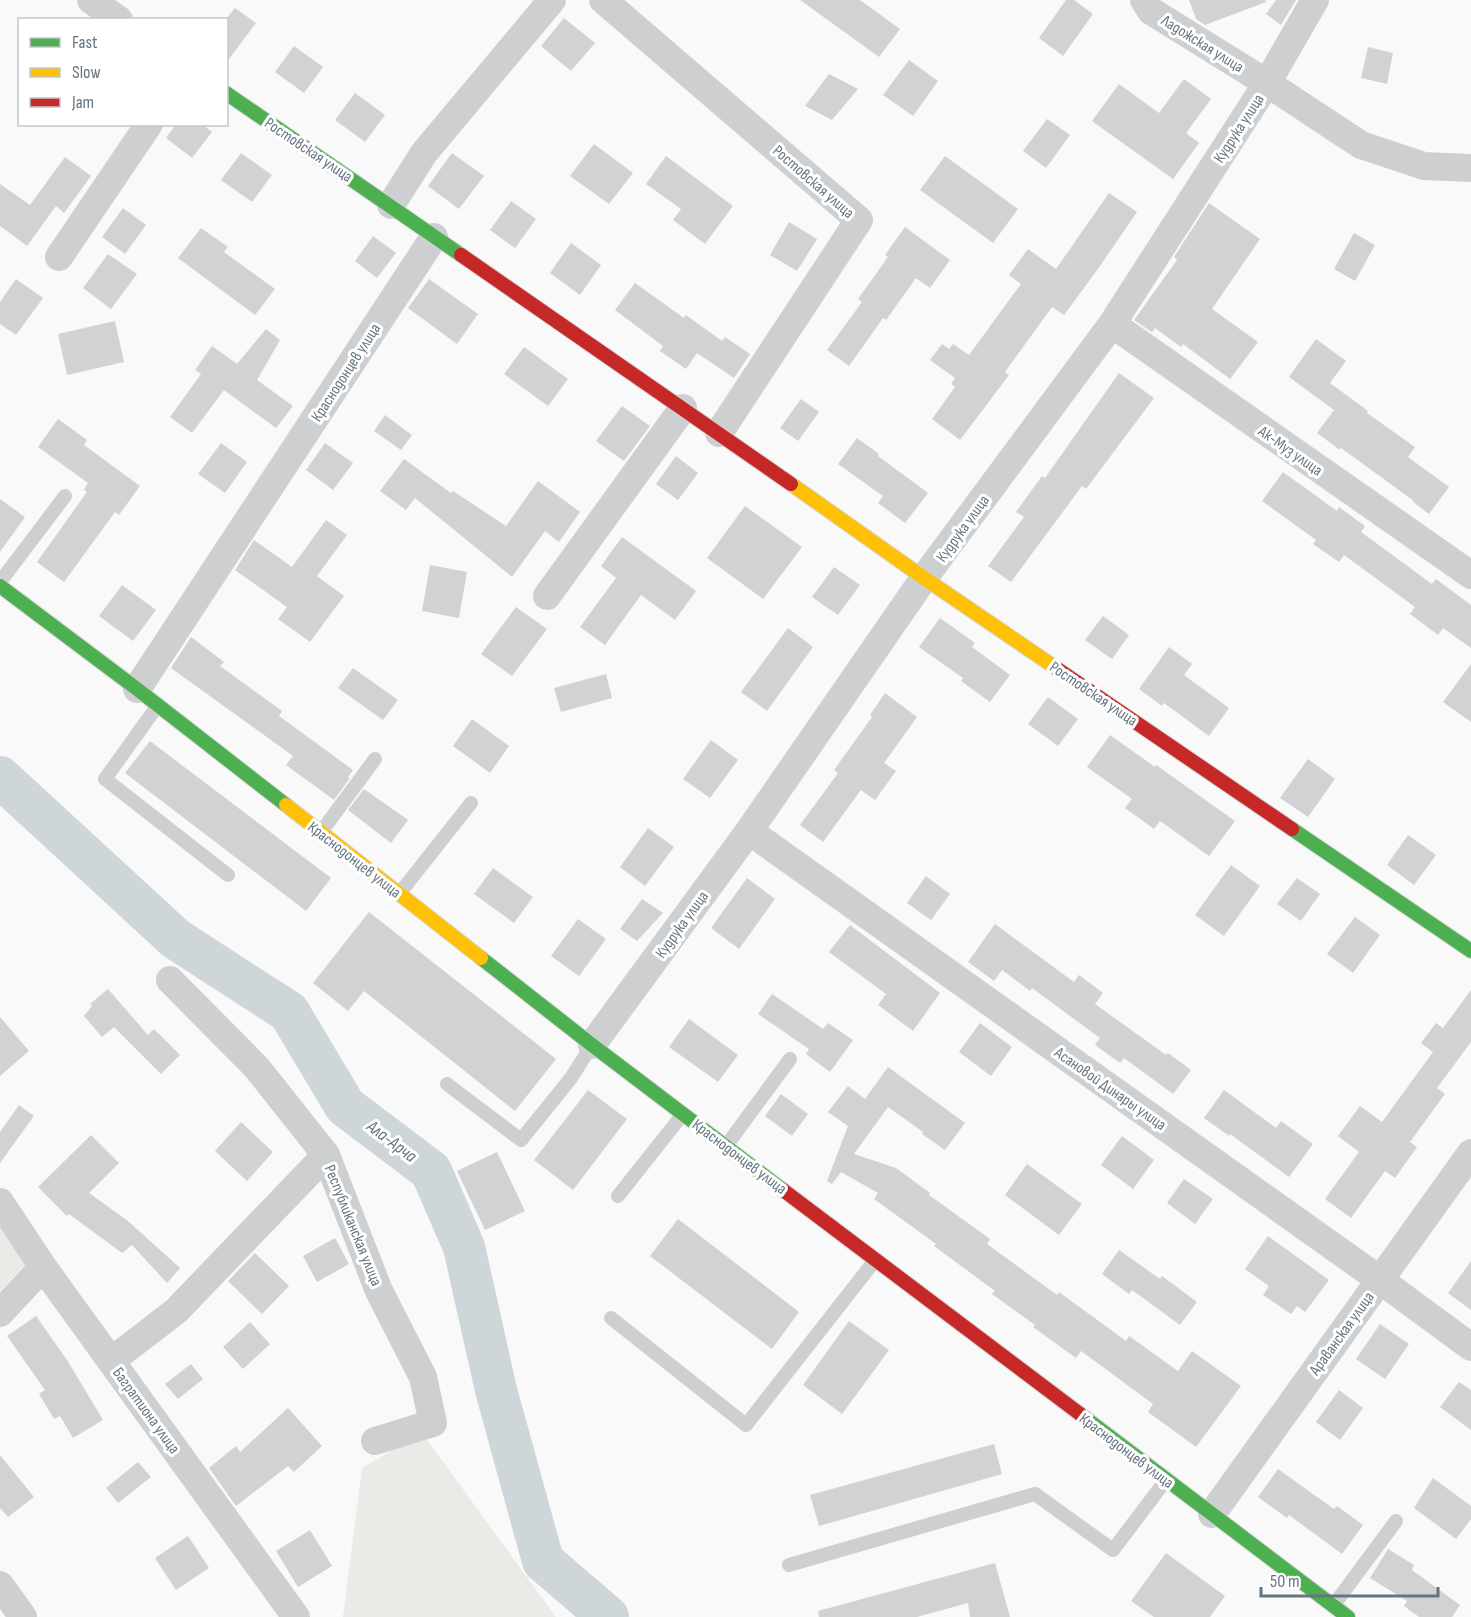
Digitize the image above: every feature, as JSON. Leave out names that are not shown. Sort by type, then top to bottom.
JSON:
[{"type":"street","points":[[90,0],[116,18]]},
{"type":"street","points":[[391,205],[424,153],[552,0]]},
{"type":"street","name":"Ростовская улица","points":[[603,0],[859,220],[719,433]]},
{"type":"street","name":"Ладожская улица","points":[[1144,0],[1150,11],[1267,83],[1361,145],[1424,166],[1471,168]]},
{"type":"street","name":"Кудрука улица","points":[[592,1045],[749,831],[924,578],[1112,324],[1267,83],[1315,0]]},
{"type":"street","name":"Ростовская улица","points":[[228,94],[391,205],[924,578],[1471,951]]},
{"type":"street","points":[[59,256],[148,126]]},
{"type":"street","name":"Краснодонцев улица","points":[[148,697],[434,237]]},
{"type":"street","name":"Ак-Муз улица","points":[[1112,324],[1471,575]]},
{"type":"street","points":[[547,596],[683,408]]},
{"type":"street","name":"Краснодонцев улица","points":[[0,584],[592,1045],[1348,1617]]},
{"type":"street","name":"Асановой Динары улица","points":[[749,831],[1471,1347]]},
{"type":"street","name":"Республиканская улица","points":[[170,980],[257,1068],[326,1155],[380,1291],[423,1377],[433,1423],[375,1441]]},
{"type":"street","name":"Араванская улица","points":[[1212,1514],[1471,1153]]},
{"type":"street","points":[[111,1361],[176,1311],[326,1155]]},
{"type":"street","name":"Багратиона улица","points":[[0,1202],[43,1267],[296,1617]]},
{"type":"street","points":[[0,1313],[43,1267]]},
{"type":"street","points":[[0,1585],[23,1617]]},
{"type":"lane","points":[[0,584],[65,495]]},
{"type":"lane","points":[[148,697],[105,779],[228,875]]},
{"type":"lane","points":[[321,832],[375,759]]},
{"type":"lane","points":[[399,894],[471,803]]},
{"type":"lane","points":[[447,1084],[521,1140],[571,1078],[592,1045]]},
{"type":"lane","points":[[726,1146],[790,1059]]},
{"type":"lane","points":[[618,1196],[683,1114]]},
{"type":"lane","points":[[611,1318],[746,1425],[876,1259]]},
{"type":"lane","points":[[789,1565],[1035,1494],[1113,1550],[1166,1480]]},
{"type":"lane","points":[[1333,1606],[1396,1521]]},
{"type":"shaded area","points":[[0,1227],[28,1262],[0,1291]]},
{"type":"shaded area","points":[[422,1433],[556,1617],[343,1617],[362,1468]]},
{"type":"building","points":[[800,0],[860,0],[900,29],[879,57]]},
{"type":"building","points":[[1066,0],[1074,0],[1093,14],[1063,56],[1039,38]]},
{"type":"building","points":[[1189,0],[1265,0],[1266,2],[1205,25],[1196,19]]},
{"type":"building","points":[[1276,0],[1296,0],[1281,25],[1266,14]]},
{"type":"building","points":[[235,8],[256,23],[228,60],[228,18]]},
{"type":"building","points":[[564,18],[595,43],[571,71],[541,46]]},
{"type":"building","points":[[294,46],[323,67],[304,93],[275,72]]},
{"type":"building","points":[[1368,47],[1393,53],[1387,84],[1361,78]]},
{"type":"building","points":[[909,60],[938,81],[913,116],[883,95]]},
{"type":"building","points":[[829,74],[858,89],[832,120],[805,106]]},
{"type":"building","points":[[1184,79],[1211,99],[1186,133],[1199,143],[1173,179],[1092,121],[1119,84],[1159,113]]},
{"type":"building","points":[[355,93],[385,115],[365,142],[335,120]]},
{"type":"building","points":[[1047,119],[1070,135],[1046,168],[1023,151]]},
{"type":"building","points":[[175,126],[204,126],[212,132],[192,158],[166,138]]},
{"type":"building","points":[[594,144],[633,173],[609,204],[570,176]]},
{"type":"building","points":[[241,153],[272,175],[252,202],[221,180]]},
{"type":"building","points":[[452,153],[484,176],[459,209],[428,186]]},
{"type":"building","points":[[666,156],[733,206],[705,244],[673,220],[681,209],[646,184]]},
{"type":"building","points":[[945,156],[1018,209],[993,243],[920,190]]},
{"type":"building","points":[[65,157],[91,176],[64,213],[56,206],[27,246],[0,226],[0,184],[30,205]]},
{"type":"building","points":[[1109,193],[1137,212],[1064,315],[1052,307],[1005,372],[1009,375],[960,440],[932,419],[955,387],[951,384],[955,378],[930,360],[942,344],[949,349],[953,344],[969,355],[1021,284],[1009,275],[1028,249],[1056,269]]},
{"type":"building","points":[[511,201],[536,219],[515,248],[490,230]]},
{"type":"building","points":[[1209,203],[1260,239],[1212,309],[1258,342],[1230,379],[1183,344],[1181,347],[1155,328],[1152,332],[1134,320],[1177,260],[1174,257]]},
{"type":"building","points":[[123,208],[146,225],[125,254],[102,237]]},
{"type":"building","points":[[789,222],[817,239],[797,271],[770,255]]},
{"type":"building","points":[[905,227],[950,260],[930,288],[916,278],[886,320],[883,318],[849,366],[827,350],[862,302],[858,299],[888,257],[885,255]]},
{"type":"building","points":[[201,228],[228,247],[224,252],[275,289],[255,315],[178,258]]},
{"type":"building","points":[[1354,233],[1375,245],[1355,281],[1334,269]]},
{"type":"building","points":[[373,236],[396,253],[377,278],[355,261]]},
{"type":"building","points":[[571,243],[601,265],[580,295],[550,273]]},
{"type":"building","points":[[108,254],[137,274],[111,309],[83,288]]},
{"type":"building","points":[[16,279],[43,298],[16,335],[0,324],[0,302]]},
{"type":"building","points":[[429,279],[478,314],[457,344],[408,308]]},
{"type":"building","points":[[635,283],[684,318],[686,315],[722,341],[725,337],[750,354],[734,378],[697,353],[686,369],[660,351],[663,346],[615,310]]},
{"type":"building","points":[[115,321],[124,362],[67,375],[58,334]]},
{"type":"building","points":[[266,329],[280,340],[257,380],[293,406],[276,428],[224,390],[192,433],[170,417],[201,374],[195,370],[212,346],[237,364]]},
{"type":"building","points":[[1316,339],[1346,361],[1330,383],[1415,447],[1408,457],[1449,487],[1429,514],[1341,448],[1340,450],[1317,433],[1334,410],[1289,377]]},
{"type":"building","points":[[524,347],[568,379],[548,406],[504,374]]},
{"type":"building","points":[[1119,373],[1154,398],[1086,489],[1082,486],[1011,582],[988,566],[1024,517],[1016,512],[1042,476],[1045,478]]},
{"type":"building","points":[[801,399],[819,412],[798,441],[780,428]]},
{"type":"building","points":[[622,406],[650,426],[624,461],[596,441]]},
{"type":"building","points":[[385,415],[412,435],[401,450],[374,431]]},
{"type":"building","points":[[58,419],[87,440],[84,445],[140,486],[119,515],[115,512],[64,582],[37,562],[87,492],[84,490],[88,483],[38,447]]},
{"type":"building","points":[[857,438],[928,493],[905,523],[878,503],[883,496],[838,464]]},
{"type":"building","points":[[221,443],[247,462],[225,493],[198,474]]},
{"type":"building","points":[[325,443],[353,463],[333,490],[306,470]]},
{"type":"building","points":[[676,456],[698,473],[678,500],[656,484]]},
{"type":"building","points":[[404,459],[451,493],[453,491],[506,526],[538,481],[580,512],[559,542],[545,531],[512,577],[415,498],[406,510],[380,491]]},
{"type":"building","points":[[1283,472],[1337,511],[1339,507],[1365,526],[1361,532],[1432,584],[1436,579],[1471,605],[1471,648],[1443,628],[1438,635],[1410,614],[1415,607],[1344,555],[1339,562],[1313,544],[1316,540],[1262,501]]},
{"type":"building","points":[[0,499],[25,517],[0,552]]},
{"type":"building","points":[[745,506],[802,547],[763,599],[707,558]]},
{"type":"building","points":[[326,520],[347,535],[317,576],[344,596],[310,642],[278,619],[287,607],[235,570],[254,540],[292,567]]},
{"type":"building","points":[[622,537],[696,591],[675,620],[641,595],[605,645],[580,627],[616,578],[601,566]]},
{"type":"building","points":[[430,565],[467,572],[459,618],[422,611]]},
{"type":"building","points":[[834,567],[860,585],[838,615],[812,597]]},
{"type":"building","points":[[122,585],[156,610],[133,641],[99,616]]},
{"type":"building","points":[[516,607],[547,629],[512,676],[481,654]]},
{"type":"building","points":[[1103,616],[1129,635],[1112,659],[1085,640]]},
{"type":"building","points":[[940,618],[975,643],[972,647],[1010,675],[990,702],[961,681],[963,678],[919,647]]},
{"type":"building","points":[[788,628],[813,647],[767,711],[741,692]]},
{"type":"building","points":[[191,637],[224,662],[220,666],[282,711],[279,716],[353,770],[334,800],[286,765],[293,756],[171,668]]},
{"type":"building","points":[[1169,647],[1192,664],[1184,675],[1229,708],[1209,736],[1164,703],[1162,706],[1139,689]]},
{"type":"building","points":[[1471,664],[1471,722],[1443,702]]},
{"type":"building","points":[[353,668],[398,700],[383,720],[338,688]]},
{"type":"building","points":[[606,674],[612,698],[561,712],[554,688]]},
{"type":"building","points":[[885,693],[917,717],[884,763],[896,771],[875,800],[861,790],[823,842],[800,825],[838,773],[834,770],[872,717],[870,715]]},
{"type":"building","points":[[1048,697],[1078,719],[1058,746],[1028,724]]},
{"type":"building","points":[[472,719],[509,746],[490,773],[453,746]]},
{"type":"building","points":[[1110,735],[1235,821],[1209,856],[1160,821],[1154,829],[1125,808],[1132,799],[1087,767]]},
{"type":"building","points":[[711,740],[738,760],[710,798],[683,779]]},
{"type":"building","points":[[150,741],[331,878],[306,911],[125,773]]},
{"type":"building","points":[[1308,759],[1335,779],[1308,817],[1280,798]]},
{"type":"building","points":[[364,789],[408,820],[391,843],[348,810]]},
{"type":"building","points":[[648,828],[674,847],[645,886],[620,867]]},
{"type":"building","points":[[1408,835],[1436,855],[1414,885],[1387,865]]},
{"type":"building","points":[[1231,865],[1260,886],[1224,936],[1195,915]]},
{"type":"building","points":[[493,868],[533,897],[514,923],[474,894]]},
{"type":"building","points":[[926,876],[950,894],[931,920],[907,903]]},
{"type":"building","points":[[747,878],[775,899],[739,949],[711,928]]},
{"type":"building","points":[[1297,878],[1320,894],[1301,921],[1277,904]]},
{"type":"building","points":[[642,899],[663,913],[637,941],[620,929]]},
{"type":"building","points":[[369,912],[556,1059],[515,1111],[364,991],[348,1011],[313,983]]},
{"type":"building","points":[[1355,917],[1380,935],[1353,973],[1327,954]]},
{"type":"building","points":[[578,919],[606,939],[579,976],[551,956]]},
{"type":"building","points":[[995,924],[1074,982],[1079,975],[1103,993],[1095,1004],[1166,1055],[1168,1053],[1191,1070],[1173,1094],[1124,1058],[1120,1063],[1095,1045],[1100,1038],[1032,988],[1030,991],[1002,970],[994,981],[968,962]]},
{"type":"building","points":[[850,925],[940,993],[913,1031],[878,1005],[886,994],[829,952]]},
{"type":"building","points":[[108,989],[148,1035],[154,1029],[180,1055],[161,1074],[114,1027],[102,1037],[84,1016],[92,1006],[90,1004]]},
{"type":"building","points":[[1471,990],[1471,1042],[1437,1088],[1445,1094],[1410,1142],[1417,1147],[1395,1178],[1385,1171],[1351,1218],[1325,1199],[1359,1152],[1338,1136],[1360,1106],[1382,1122],[1433,1052],[1421,1043],[1436,1023],[1443,1028]]},
{"type":"building","points":[[772,994],[823,1029],[828,1023],[853,1040],[830,1072],[806,1054],[809,1049],[758,1014]]},
{"type":"building","points":[[0,1017],[29,1051],[0,1076]]},
{"type":"building","points":[[689,1019],[738,1055],[718,1082],[669,1047]]},
{"type":"building","points":[[980,1023],[1012,1047],[991,1076],[959,1052]]},
{"type":"building","points":[[888,1067],[965,1123],[945,1150],[888,1107],[854,1154],[896,1168],[990,1239],[987,1244],[1057,1295],[1059,1292],[1126,1341],[1129,1336],[1178,1371],[1192,1351],[1241,1386],[1196,1447],[1148,1412],[1153,1404],[1081,1351],[1076,1358],[1033,1327],[1035,1325],[992,1294],[995,1291],[874,1199],[878,1193],[841,1172],[832,1184],[827,1181],[848,1126],[828,1112],[848,1086],[865,1099]]},
{"type":"building","points":[[588,1090],[627,1119],[573,1190],[534,1160]]},
{"type":"building","points":[[1224,1090],[1276,1128],[1281,1121],[1313,1144],[1289,1177],[1204,1118]]},
{"type":"building","points":[[781,1094],[808,1114],[792,1136],[765,1116]]},
{"type":"building","points":[[19,1105],[34,1116],[0,1163],[0,1132]]},
{"type":"building","points":[[241,1122],[273,1152],[247,1181],[215,1151]]},
{"type":"building","points":[[91,1135],[119,1163],[89,1193],[128,1221],[180,1268],[167,1283],[132,1245],[122,1253],[69,1214],[67,1216],[38,1187]]},
{"type":"building","points":[[1122,1136],[1154,1160],[1133,1189],[1101,1165]]},
{"type":"building","points":[[497,1152],[525,1211],[485,1230],[457,1171]]},
{"type":"building","points":[[1027,1164],[1082,1204],[1059,1235],[1005,1195]]},
{"type":"building","points":[[1184,1179],[1213,1199],[1195,1224],[1167,1203]]},
{"type":"building","points":[[678,1219],[799,1312],[772,1349],[650,1256]]},
{"type":"building","points":[[1268,1236],[1329,1280],[1305,1312],[1297,1306],[1291,1314],[1263,1295],[1269,1286],[1245,1269]]},
{"type":"building","points":[[335,1238],[349,1264],[317,1282],[303,1256]]},
{"type":"building","points":[[1119,1250],[1160,1279],[1162,1276],[1197,1302],[1180,1325],[1132,1290],[1129,1294],[1102,1274]]},
{"type":"building","points":[[255,1253],[289,1286],[262,1314],[228,1281]]},
{"type":"building","points":[[1471,1261],[1471,1310],[1448,1293]]},
{"type":"building","points":[[36,1316],[67,1360],[103,1420],[73,1438],[60,1416],[54,1419],[39,1394],[45,1390],[7,1336]]},
{"type":"building","points":[[849,1321],[889,1350],[842,1414],[803,1385]]},
{"type":"building","points":[[250,1322],[270,1344],[243,1369],[223,1347]]},
{"type":"building","points":[[1380,1324],[1409,1344],[1385,1379],[1356,1359]]},
{"type":"building","points":[[191,1364],[203,1379],[178,1399],[165,1384]]},
{"type":"building","points":[[1459,1382],[1471,1390],[1471,1430],[1440,1407]]},
{"type":"building","points":[[1339,1390],[1363,1408],[1340,1440],[1316,1422]]},
{"type":"building","points":[[288,1408],[322,1446],[294,1472],[288,1466],[236,1506],[209,1468],[236,1446],[240,1452]]},
{"type":"building","points":[[994,1444],[1002,1474],[819,1526],[810,1495]]},
{"type":"building","points":[[0,1455],[34,1497],[8,1517],[0,1508]]},
{"type":"building","points":[[138,1462],[151,1477],[118,1503],[106,1488]]},
{"type":"building","points":[[1278,1469],[1334,1509],[1337,1506],[1363,1525],[1342,1554],[1289,1515],[1287,1518],[1258,1497]]},
{"type":"building","points":[[1433,1478],[1471,1506],[1471,1519],[1456,1539],[1414,1508]]},
{"type":"building","points":[[310,1530],[332,1566],[298,1587],[276,1551]]},
{"type":"building","points":[[188,1536],[209,1568],[176,1590],[155,1558]]},
{"type":"building","points":[[1388,1549],[1414,1565],[1412,1570],[1460,1605],[1452,1617],[1419,1617],[1404,1606],[1407,1601],[1370,1578]]},
{"type":"building","points":[[1166,1553],[1225,1596],[1210,1617],[1154,1617],[1131,1601]]},
{"type":"building","points":[[995,1563],[1010,1617],[970,1617],[968,1603],[917,1617],[819,1617],[818,1611]]},
{"type":"waterway","name":"Ала-Арча","points":[[0,777],[176,939],[289,1012],[345,1106],[431,1171],[464,1247],[496,1390],[543,1561],[608,1617]]},
{"type":"traffic: fast","points":[[228,94],[461,255]]},
{"type":"traffic: fast","points":[[0,586],[286,805]]},
{"type":"traffic: fast","points":[[1292,829],[1471,951]]},
{"type":"traffic: fast","points":[[481,958],[783,1190]]},
{"type":"traffic: fast","points":[[1080,1414],[1348,1617]]},
{"type":"traffic: slow","points":[[791,484],[1056,668]]},
{"type":"traffic: slow","points":[[286,805],[481,958]]},
{"type":"traffic: jam","points":[[461,255],[791,484]]},
{"type":"traffic: jam","points":[[1056,668],[1292,829]]},
{"type":"traffic: jam","points":[[783,1190],[1080,1414]]}]
